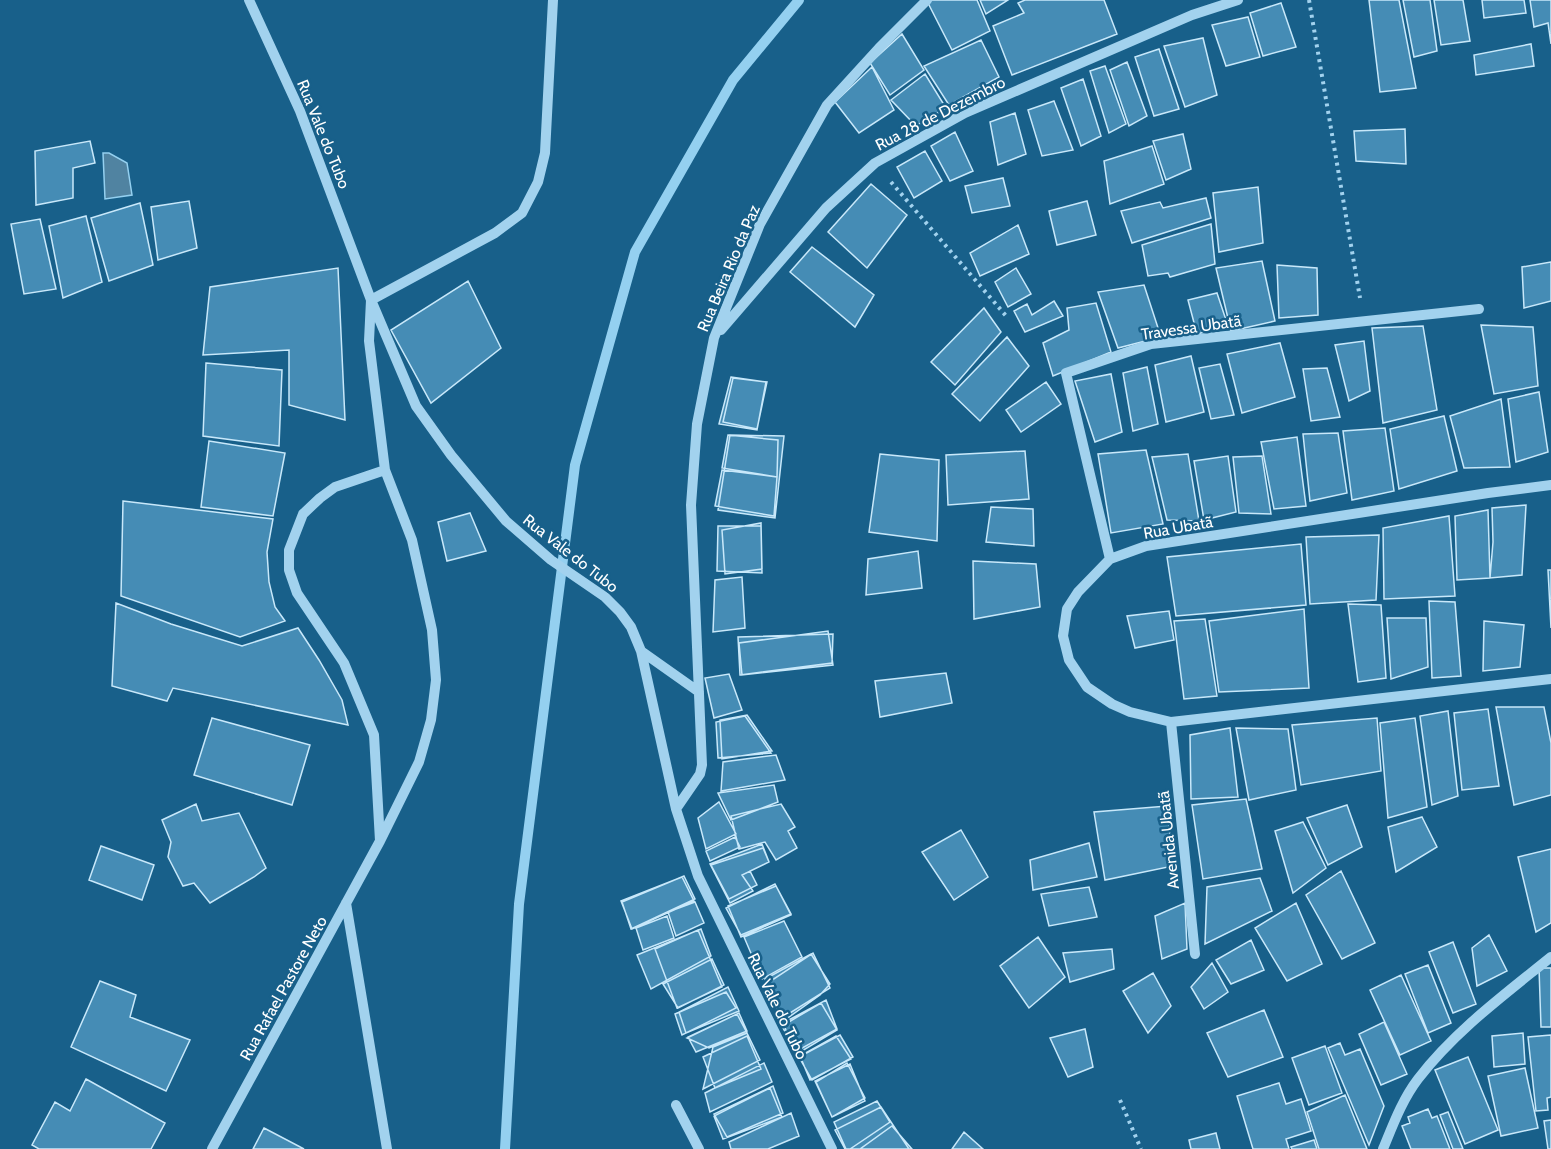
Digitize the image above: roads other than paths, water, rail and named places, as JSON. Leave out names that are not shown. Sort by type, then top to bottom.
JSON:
[{"type":"street","name":"Rua Vale do Tubo","points":[[249,0],[300,111],[371,300],[416,406],[451,455],[506,521],[551,560],[605,597],[631,627],[641,651],[676,809],[698,876],[832,1149]]},
{"type":"street","points":[[371,300],[477,244],[522,213],[538,182],[545,153],[553,0]]},
{"type":"street","name":"Rua Beira Rio da Paz","points":[[676,809],[700,774],[702,765],[692,505],[697,424],[714,338],[760,224],[827,105],[927,0]]},
{"type":"street","name":"Rua 28 de Dezembro","points":[[714,338],[826,208],[874,163],[965,113],[1192,15],[1238,0]]},
{"type":"street","name":"Rua Rafael Pastore Neto","points":[[212,1149],[380,841],[419,762],[432,720],[436,680],[432,630],[412,540],[385,470],[369,341],[371,300]]},
{"type":"street","name":"Travessa Ubatã","points":[[1110,560],[1066,373],[1151,344],[1479,309]]},
{"type":"street","points":[[380,841],[374,735],[344,663],[297,593],[289,570],[289,550],[303,514],[320,498],[336,487],[385,470]]},
{"type":"street","name":"Rua Ubatã","points":[[1551,485],[1146,546],[1110,560],[1078,592],[1067,609],[1064,636],[1069,660],[1087,687],[1112,704],[1130,712],[1171,723],[1551,679]]},
{"type":"street","points":[[641,651],[699,692]]},
{"type":"street","name":"Avenida Ubatã","points":[[1171,723],[1195,954]]},
{"type":"street","points":[[346,903],[387,1149]]},
{"type":"street","points":[[1383,1149],[1400,1110],[1418,1079],[1471,1021],[1551,957]]},
{"type":"street","points":[[676,1105],[699,1149]]},
{"type":"water","points":[[103,153],[109,153],[127,163],[132,195],[105,199]]},
{"type":"waterway","points":[[505,1149],[519,904],[575,465],[635,252],[733,80],[799,0]]}]
